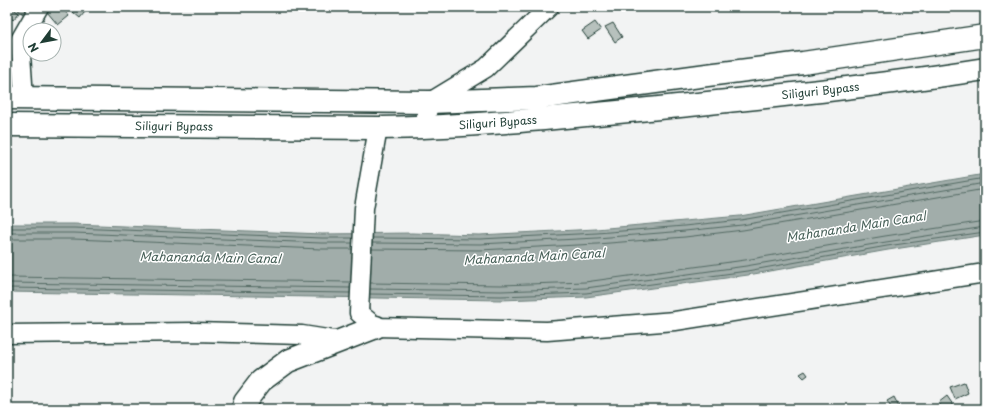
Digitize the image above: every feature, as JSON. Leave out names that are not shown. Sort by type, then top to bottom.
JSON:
[{"type":"main road","points":[[16,98],[430,102],[537,98],[706,74],[803,63],[985,36]]},
{"type":"main road","name":"Siliguri Bypass","points":[[7,125],[423,128],[574,116],[738,100],[910,81],[985,69]]},
{"type":"main road","points":[[243,409],[245,402],[261,381],[288,361],[376,327]]},
{"type":"street","points":[[16,98],[20,40],[39,7]]},
{"type":"street","points":[[423,128],[430,102],[486,68],[549,7]]},
{"type":"street","points":[[378,128],[364,208],[360,312],[376,327],[547,331],[675,321],[985,273]]},
{"type":"street","points":[[7,334],[195,332],[302,335],[340,341]]},
{"type":"water","name":"Mahananda Main Canal","points":[[985,174],[985,235],[888,250],[748,275],[586,297],[501,300],[7,292],[7,224],[74,224],[322,234],[412,233],[479,235],[596,229],[740,216]]},
{"type":"building","points":[[8,7],[11,7],[19,13],[13,20],[7,14]]},
{"type":"building","points":[[15,7],[30,7],[24,15]]},
{"type":"building","points":[[53,7],[62,7],[69,16],[62,22],[55,22],[47,12]]},
{"type":"building","points":[[67,7],[89,7],[80,18]]},
{"type":"building","points":[[595,22],[601,30],[588,39],[582,31]]},
{"type":"building","points":[[613,23],[622,37],[615,42],[605,27]]},
{"type":"building","points":[[805,371],[808,375],[804,378],[800,374]]},
{"type":"building","points":[[964,382],[968,393],[955,399],[950,387]]},
{"type":"building","points":[[947,396],[956,409],[943,409],[938,403]]},
{"type":"building","points":[[894,397],[900,409],[892,409],[887,401]]}]
